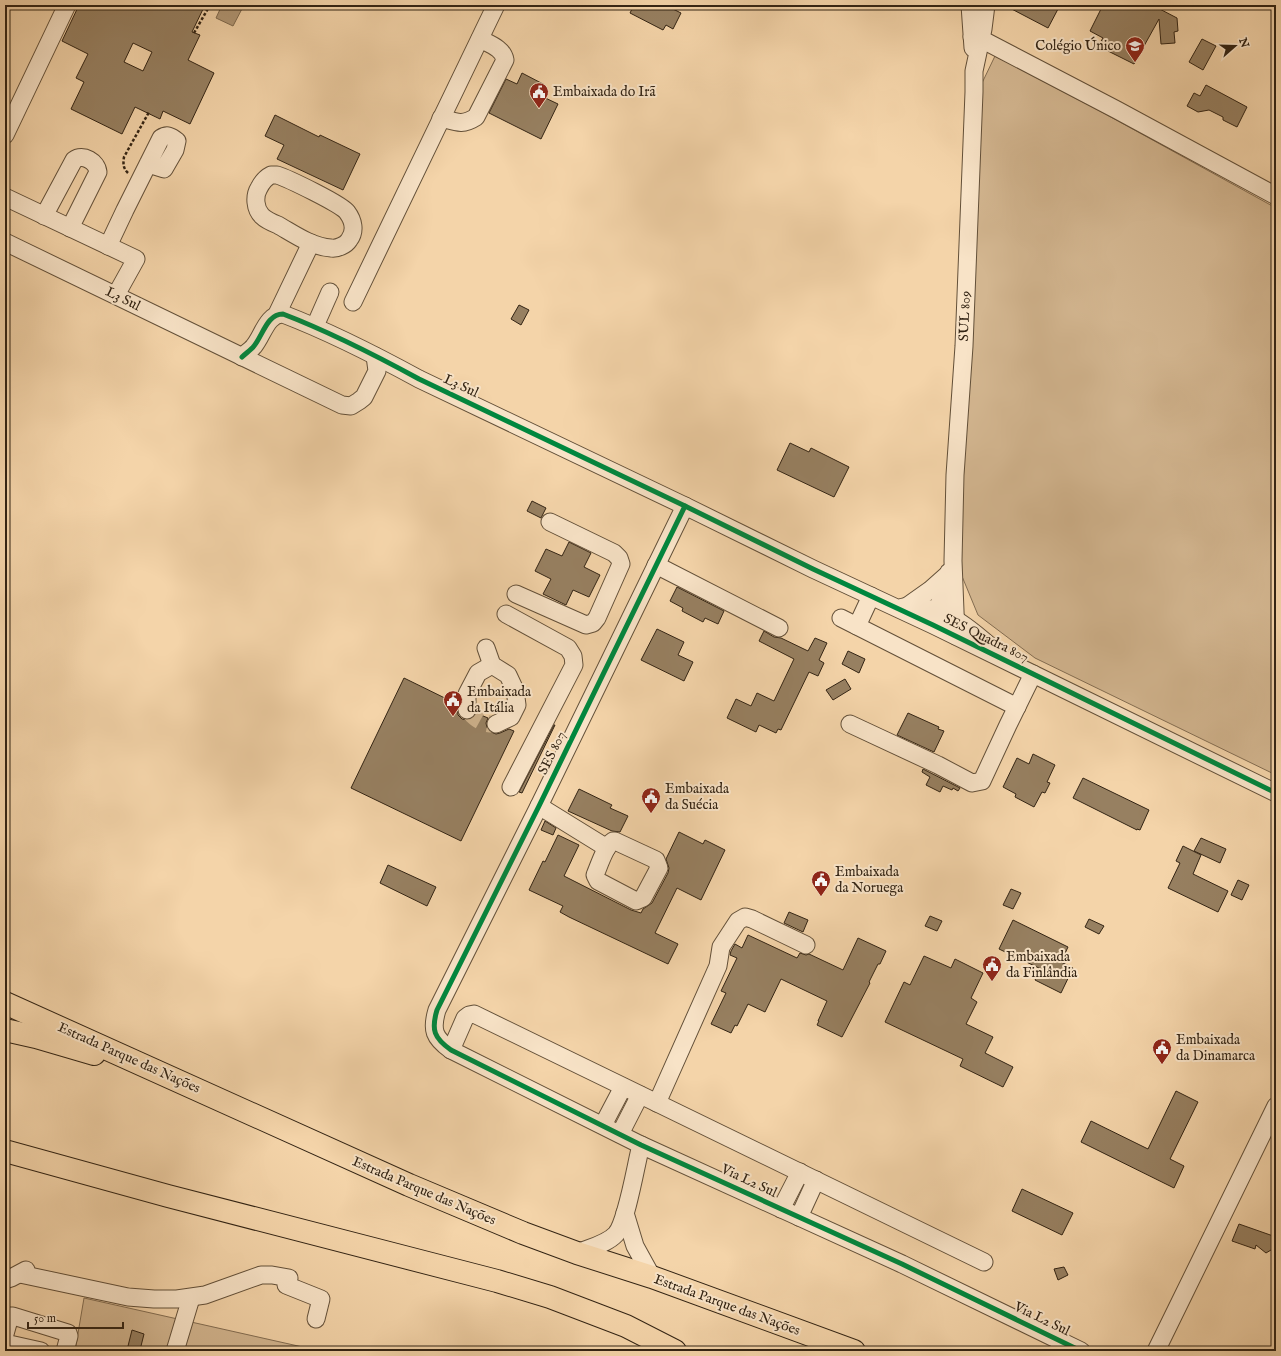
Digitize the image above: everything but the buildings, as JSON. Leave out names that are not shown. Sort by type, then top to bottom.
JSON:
[{"type":"highway","name":"Estrada Parque das Nações","points":[[5,1003],[409,1185],[523,1233],[577,1253],[652,1277],[854,1351]]},
{"type":"highway","points":[[5,1030],[36,1037],[172,1077]]},
{"type":"highway","points":[[5,1140],[61,1166]]},
{"type":"highway","points":[[5,1151],[168,1196],[497,1281],[550,1297],[626,1326],[675,1351]]},
{"type":"street","points":[[5,136],[67,5]]},
{"type":"street","points":[[353,302],[496,5]]},
{"type":"street","name":"SUL 809","points":[[970,5],[976,38]]},
{"type":"street","points":[[974,5],[983,5]]},
{"type":"street","name":"SUL 809","points":[[956,636],[952,574],[955,475],[964,346],[974,71],[976,38],[986,5]]},
{"type":"street","points":[[976,38],[1124,113],[1276,196]]},
{"type":"street","points":[[441,118],[460,123],[468,122],[476,117],[505,60],[501,50],[480,39]]},
{"type":"street","points":[[44,216],[74,160],[84,157],[94,162],[98,172],[70,228]]},
{"type":"street","points":[[108,246],[148,164]]},
{"type":"street","points":[[276,175],[298,184],[346,210],[353,225],[353,232],[346,244],[332,248],[311,243],[262,216],[256,206],[256,196],[263,181],[268,177],[276,175]]},
{"type":"street","points":[[5,197],[136,259],[116,295]]},
{"type":"street","name":"L3 Sul","points":[[5,242],[116,295],[250,355],[342,405],[351,406],[364,397],[381,364]]},
{"type":"street","points":[[250,355],[272,317],[277,314],[311,243]]},
{"type":"street","points":[[315,326],[330,292]]},
{"type":"street","name":"L3 Sul","points":[[277,314],[283,314],[315,326],[381,364],[419,380],[685,506]]},
{"type":"street","name":"SES 807","points":[[437,1010],[540,806],[685,506]]},
{"type":"street","name":"SES Quadra 807","points":[[685,506],[812,569],[871,596],[899,607],[922,608],[956,636],[1276,793]]},
{"type":"street","points":[[516,594],[586,625],[593,623],[597,618],[621,564],[619,558],[614,553],[550,522]]},
{"type":"street","points":[[656,565],[779,628]]},
{"type":"street","points":[[899,607],[930,590],[952,574],[975,627],[988,644]]},
{"type":"street","name":"SUL 809","points":[[935,618],[952,574]]},
{"type":"street","points":[[857,626],[871,596]]},
{"type":"street","points":[[506,614],[568,648],[573,656],[574,665],[511,787]]},
{"type":"street","points":[[841,618],[1017,707]]},
{"type":"street","name":"SES Quadra 807","points":[[935,618],[955,619],[988,644],[1008,662]]},
{"type":"street","points":[[486,648],[492,665],[508,675],[515,690],[517,705],[511,717],[496,724]]},
{"type":"street","points":[[467,710],[467,694],[478,673],[492,665]]},
{"type":"street","points":[[850,724],[938,765],[972,783],[982,782],[1033,674]]},
{"type":"street","points":[[540,806],[607,848]]},
{"type":"street","points":[[657,1103],[718,966],[721,947],[738,920],[745,918],[752,919],[806,944]]},
{"type":"street","name":"Via L2 Sul","points":[[437,1010],[434,1020],[434,1032],[443,1044],[451,1050],[641,1145],[909,1267],[1081,1351]]},
{"type":"street","points":[[451,1050],[465,1018],[474,1014],[984,1262]]},
{"type":"street","points":[[603,1125],[623,1087]]},
{"type":"street","points":[[620,1134],[640,1095]]},
{"type":"street","points":[[1156,1351],[1276,1106]]},
{"type":"street","points":[[577,1253],[612,1238],[620,1228],[641,1145]]},
{"type":"street","points":[[781,1209],[800,1172]]},
{"type":"street","points":[[799,1217],[816,1180]]},
{"type":"street","points":[[625,1213],[635,1246],[652,1277]]},
{"type":"street","points":[[17,1275],[128,1297],[154,1299],[191,1298],[205,1295],[261,1275],[272,1274],[321,1300],[316,1319]]},
{"type":"street","points":[[175,1351],[191,1298]]},
{"type":"street","points":[[5,1334],[10,1316],[14,1316],[68,1333],[69,1336],[65,1351]]},
{"type":"street","points":[[5,1343],[41,1351]]},
{"type":"path","points":[[194,32],[210,5]]},
{"type":"path","points":[[138,183],[124,170],[124,157],[150,112]]},
{"type":"shaded area","points":[[222,5],[244,5],[233,26],[216,18]]},
{"type":"shaded area","points":[[995,56],[1100,111],[1276,208],[1276,775],[1035,658],[978,615],[959,569],[982,83]]},
{"type":"shaded area","points":[[84,1298],[307,1348],[315,1351],[75,1351]]},
{"type":"tunnel","points":[[467,710],[480,721],[487,724],[496,724]]},
{"type":"cycle path","points":[[242,357],[254,346],[269,321],[278,315],[283,314],[318,328],[419,379],[813,569],[933,625],[1276,793]]},
{"type":"cycle path","points":[[685,506],[539,806],[437,1010],[434,1023],[435,1033],[441,1042],[451,1050],[641,1145],[902,1264],[1081,1351]]},
{"type":"place","name":"Colégio Único","points":[[1135,63]]},
{"type":"place","name":"Embaixada do Irã","points":[[539,109]]},
{"type":"place","name":"Embaixada da Itália","points":[[453,717]]},
{"type":"place","name":"Embaixada da Suécia","points":[[651,814]]},
{"type":"place","name":"Embaixada da Noruega","points":[[821,897]]},
{"type":"place","name":"Embaixada da Finlândia","points":[[992,982]]},
{"type":"place","name":"Embaixada da Dinamarca","points":[[1162,1065]]}]
